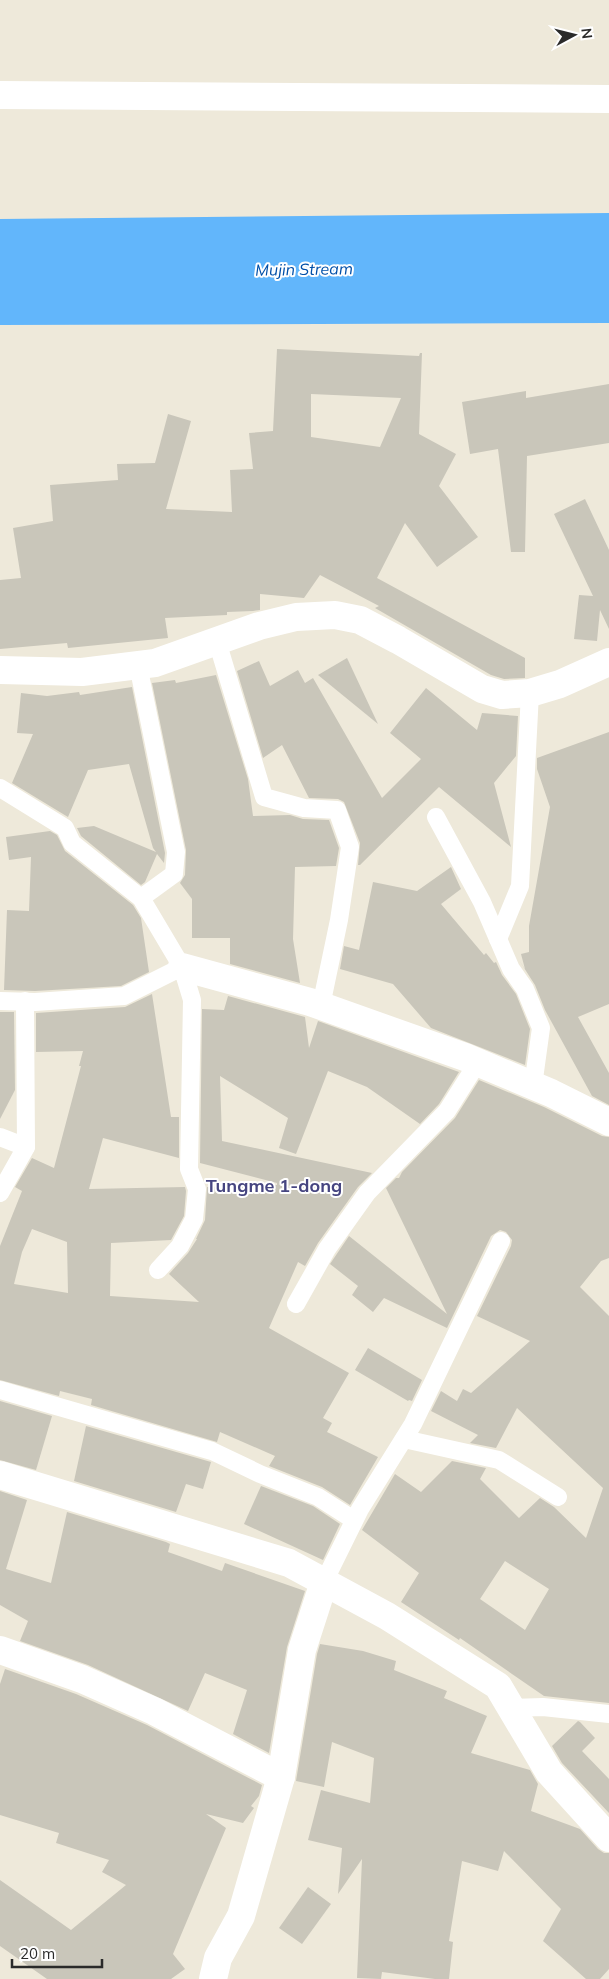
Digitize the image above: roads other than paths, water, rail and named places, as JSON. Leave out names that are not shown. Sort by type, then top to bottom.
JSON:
[{"type":"street","points":[[0,95],[609,99]]},
{"type":"street","points":[[0,670],[82,672],[155,663],[259,626],[296,617],[335,615],[360,620],[482,689],[502,695],[530,693],[560,684],[609,662]]},
{"type":"street","points":[[182,967],[321,1006],[478,1062],[609,1122]]},
{"type":"street","points":[[0,1475],[290,1563],[388,1616],[498,1686],[549,1772],[609,1838]]},
{"type":"street","points":[[213,1979],[218,1958],[241,1916],[281,1777],[302,1650],[324,1582]]},
{"type":"street","points":[[0,1650],[82,1680],[154,1711],[281,1777]]},
{"type":"lane","points":[[217,641],[264,797],[304,808],[337,810],[350,847],[339,920],[321,1006]]},
{"type":"lane","points":[[138,665],[176,852],[174,874],[142,898]]},
{"type":"lane","points":[[498,939],[520,886],[530,693]]},
{"type":"lane","points":[[0,788],[65,828],[72,843],[142,898],[182,967],[192,1000],[189,1169],[197,1189],[194,1219],[180,1246],[158,1270]]},
{"type":"lane","points":[[436,817],[482,902],[541,1028],[533,1086]]},
{"type":"lane","points":[[0,1001],[124,996],[182,967]]},
{"type":"lane","points":[[0,1193],[26,1147],[25,1001]]},
{"type":"lane","points":[[296,1304],[327,1249],[367,1193],[447,1111],[478,1062]]},
{"type":"lane","points":[[0,1136],[26,1147]]},
{"type":"lane","points":[[324,1582],[354,1520],[413,1424],[501,1241]]},
{"type":"lane","points":[[0,1390],[212,1451],[260,1474],[318,1497],[354,1520]]},
{"type":"lane","points":[[404,1439],[498,1460],[558,1497]]},
{"type":"lane","points":[[511,1708],[543,1707],[609,1714]]},
{"type":"water","name":"Mujin Stream","points":[[609,213],[609,323],[0,325],[0,219]]},
{"type":"district","name":"Tungme 1-dong","points":[[274,1186]]}]
